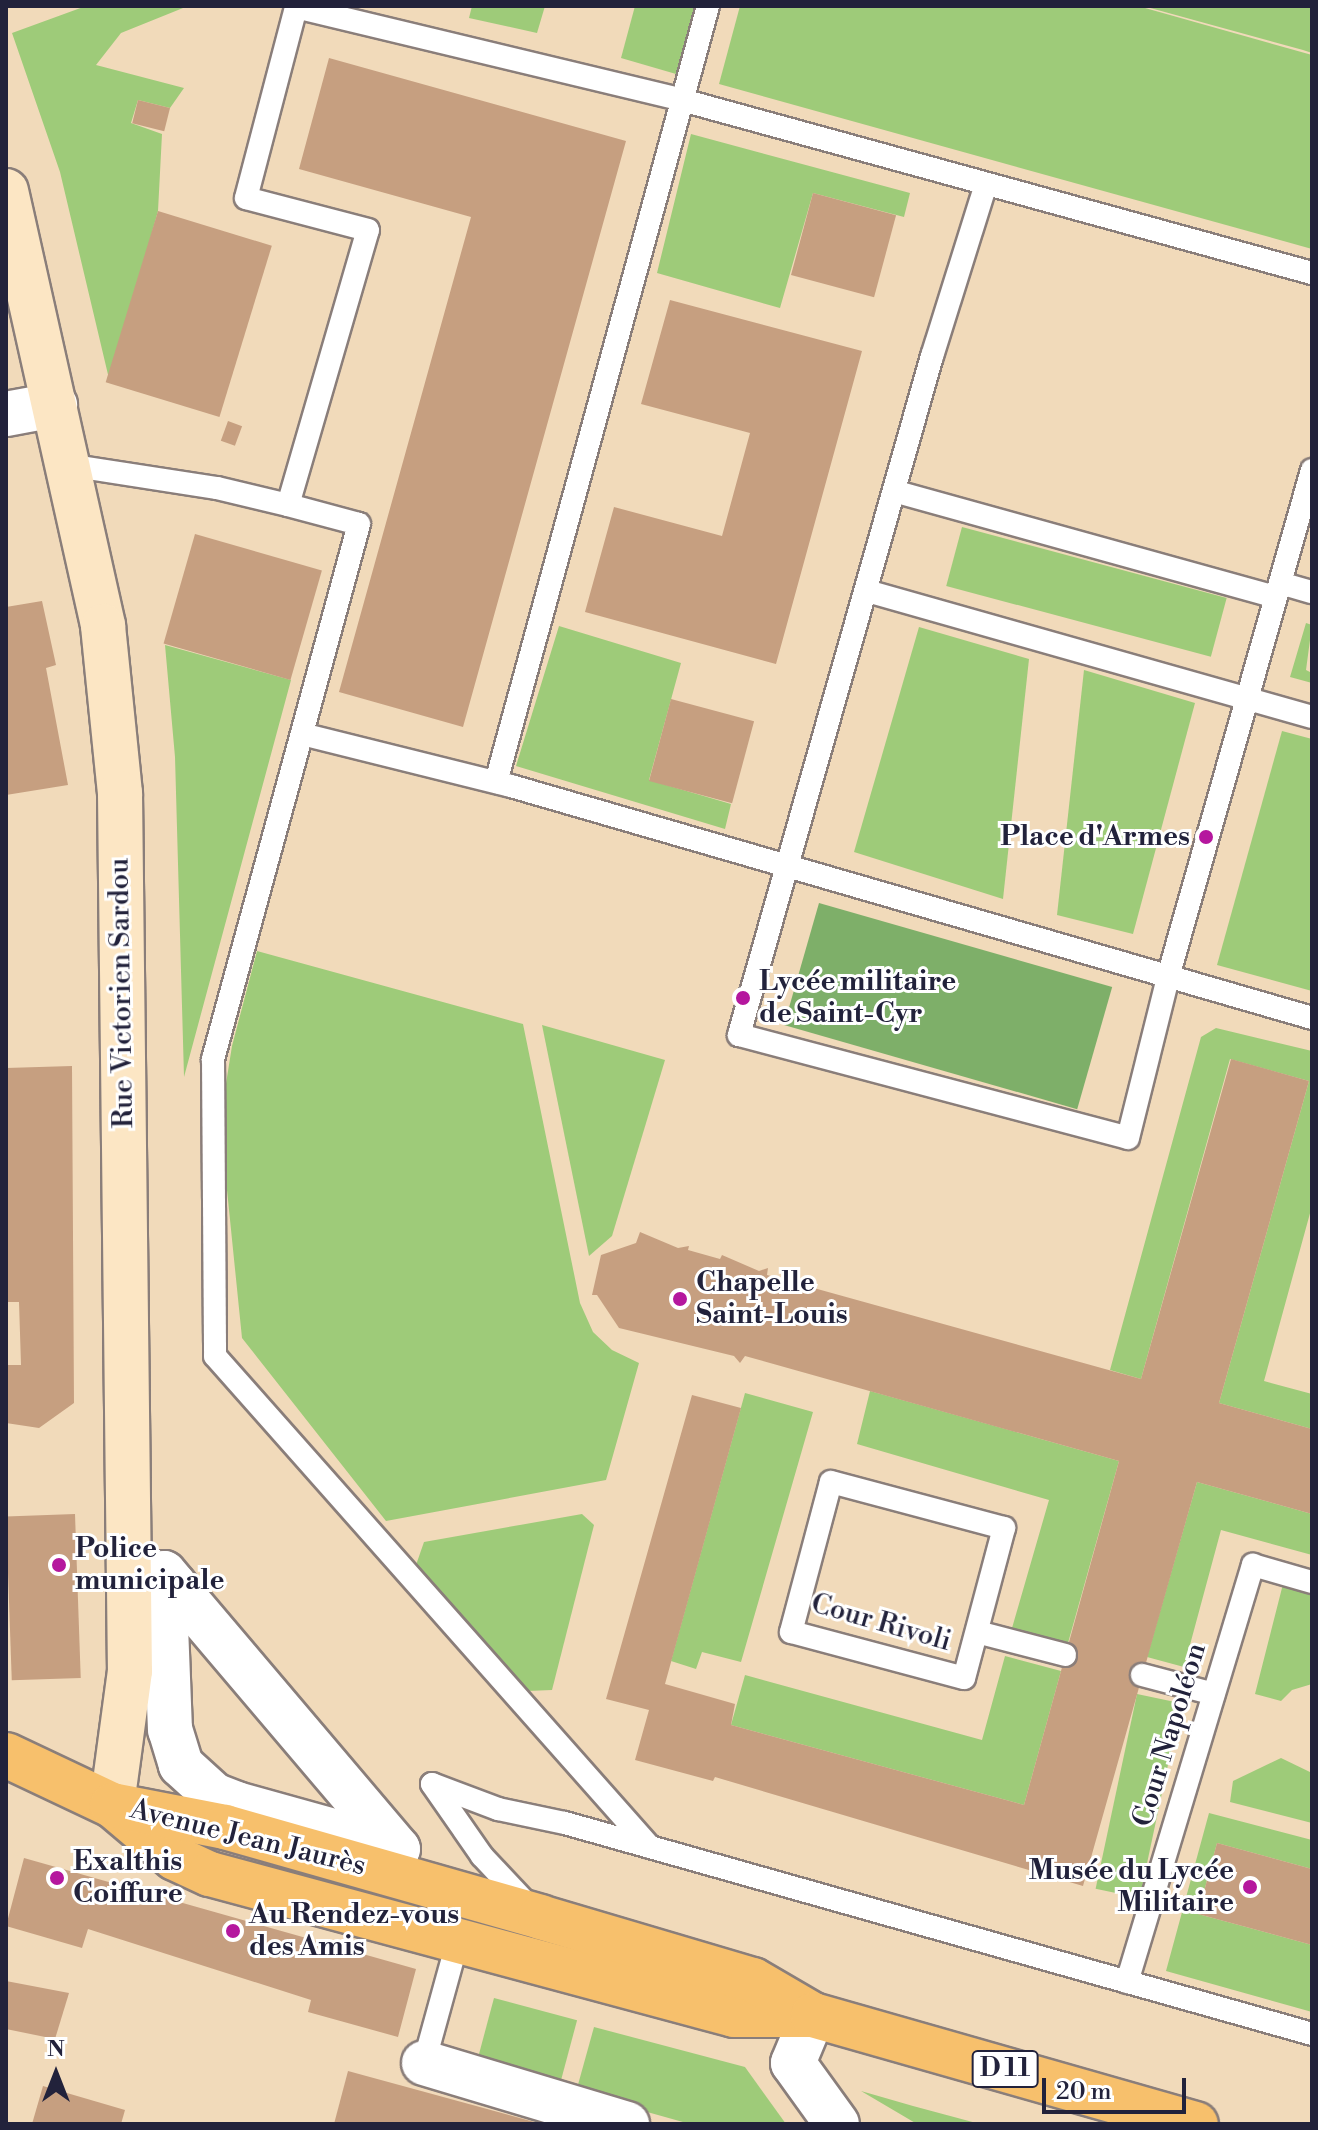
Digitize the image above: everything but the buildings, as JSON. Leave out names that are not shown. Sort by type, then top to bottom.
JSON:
[{"type":"main road","name":"D 11","points":[[6,1755],[112,1805]]},
{"type":"main road","name":"Avenue Jean Jaurès","points":[[112,1805],[225,1827],[540,1917],[753,1980],[813,2015],[1196,2124]]},
{"type":"main road","name":"Avenue Jean Jaurès","points":[[112,1805],[175,1858],[210,1874],[457,1943],[734,2015],[813,2015]]},
{"type":"street","name":"Rue Victorien Sardou","points":[[6,191],[103,626],[120,793],[130,1671],[112,1805]]},
{"type":"street","points":[[6,414],[55,405]]},
{"type":"street","points":[[164,1573],[386,1835],[398,1849],[237,1804],[214,1795],[181,1765],[170,1730],[164,1573]]},
{"type":"street","points":[[813,2015],[793,2063],[837,2124]]},
{"type":"street","points":[[424,2063],[627,2124]]},
{"type":"lane","points":[[496,782],[708,6]]},
{"type":"lane","points":[[288,505],[368,230],[246,198],[296,7],[682,100],[1312,273]]},
{"type":"lane","points":[[986,184],[932,356],[897,492],[739,1035],[1128,1138],[1168,977],[1312,470]]},
{"type":"lane","points":[[68,465],[217,488],[359,524],[213,1059],[215,1356],[650,1847]]},
{"type":"lane","points":[[897,492],[1278,590],[1312,592]]},
{"type":"lane","points":[[867,591],[1312,717]]},
{"type":"lane","points":[[302,734],[496,782],[786,869],[1312,1018]]},
{"type":"lane","name":"Cour Rivoli","points":[[831,1482],[1004,1528],[977,1632],[964,1678],[791,1632],[831,1482]]},
{"type":"lane","name":"Cour Napoléon","points":[[1127,1982],[1253,1565],[1312,1582]]},
{"type":"lane","points":[[977,1632],[1065,1655]]},
{"type":"lane","points":[[1142,1675],[1214,1694]]},
{"type":"lane","points":[[540,1917],[482,1856],[432,1784],[498,1809],[650,1847],[1312,2034]]},
{"type":"lane","points":[[424,2063],[457,1943]]},
{"type":"green space","points":[[86,6],[188,6],[121,33],[96,65],[184,88],[170,108],[138,100],[131,123],[162,134],[158,211],[110,383],[60,172],[12,33]]},
{"type":"green space","points":[[472,6],[545,6],[537,33],[469,18]]},
{"type":"green space","points":[[635,6],[695,6],[676,74],[621,58]]},
{"type":"green space","points":[[740,6],[1138,6],[1312,55],[1312,249],[719,84]]},
{"type":"green space","points":[[1143,6],[1312,6],[1312,53],[1303,50]]},
{"type":"green space","points":[[691,134],[910,193],[904,217],[813,193],[780,308],[657,273]]},
{"type":"green space","points":[[962,527],[1227,598],[1211,657],[946,586]]},
{"type":"green space","points":[[1306,623],[1312,625],[1306,670],[1312,673],[1312,683],[1290,677]]},
{"type":"green space","points":[[559,626],[681,663],[649,780],[731,804],[725,829],[516,766]]},
{"type":"green space","points":[[919,627],[1029,659],[1003,899],[854,852]]},
{"type":"green space","points":[[165,645],[291,680],[184,1077],[175,757]]},
{"type":"green space","points":[[1084,670],[1195,703],[1133,934],[1057,915]]},
{"type":"green space","points":[[1282,731],[1312,739],[1312,991],[1217,965]]},
{"type":"green space","points":[[819,903],[1112,987],[1077,1109],[784,1025]]},
{"type":"green space","points":[[257,951],[523,1024],[580,1303],[593,1332],[612,1350],[639,1363],[606,1480],[386,1521],[242,1338],[220,1121],[232,1046]]},
{"type":"green space","points":[[542,1025],[665,1060],[612,1236],[589,1256]]},
{"type":"green space","points":[[1216,1028],[1312,1051],[1312,1206],[1264,1381],[1312,1394],[1312,1429],[1219,1403],[1309,1081],[1230,1059],[1141,1379],[1110,1370],[1201,1037]]},
{"type":"green space","points":[[870,1391],[1119,1461],[1068,1643],[1012,1628],[1049,1500],[857,1444]]},
{"type":"green space","points":[[745,1393],[813,1412],[741,1662],[702,1652],[696,1669],[671,1661]]},
{"type":"green space","points":[[1197,1482],[1312,1514],[1312,1555],[1221,1530],[1184,1667],[1147,1657]]},
{"type":"green space","points":[[582,1514],[594,1525],[552,1690],[527,1691],[416,1565],[424,1542]]},
{"type":"green space","points":[[1283,1584],[1312,1591],[1312,1684],[1292,1690],[1281,1701],[1255,1694]]},
{"type":"green space","points":[[1005,1656],[1061,1671],[1024,1805],[731,1725],[745,1675],[982,1740]]},
{"type":"green space","points":[[1137,1694],[1181,1703],[1140,1898],[1096,1889]]},
{"type":"green space","points":[[1281,1758],[1312,1773],[1312,1823],[1230,1802],[1233,1781]]},
{"type":"green space","points":[[1209,1813],[1312,1840],[1312,1869],[1217,1843],[1198,1914],[1312,1945],[1312,2012],[1166,1971]]},
{"type":"green space","points":[[494,1998],[577,2020],[559,2087],[476,2065]]},
{"type":"green space","points":[[594,2027],[745,2067],[786,2124],[690,2124],[576,2092]]},
{"type":"green space","points":[[861,2091],[913,2106],[980,2124],[917,2124]]},
{"type":"place","name":"Place d'Armes","points":[[1206,837]]},
{"type":"place","name":"Lycée militaire de Saint-Cyr","points":[[743,998]]},
{"type":"place","name":"Chapelle Saint-Louis","points":[[680,1299]]},
{"type":"place","name":"Police municipale","points":[[59,1565]]},
{"type":"place","name":"Exalthis Coiffure","points":[[57,1878]]},
{"type":"place","name":"Musée du Lycée Militaire","points":[[1250,1887]]},
{"type":"place","name":"Au Rendez-vous des Amis","points":[[233,1931]]}]
